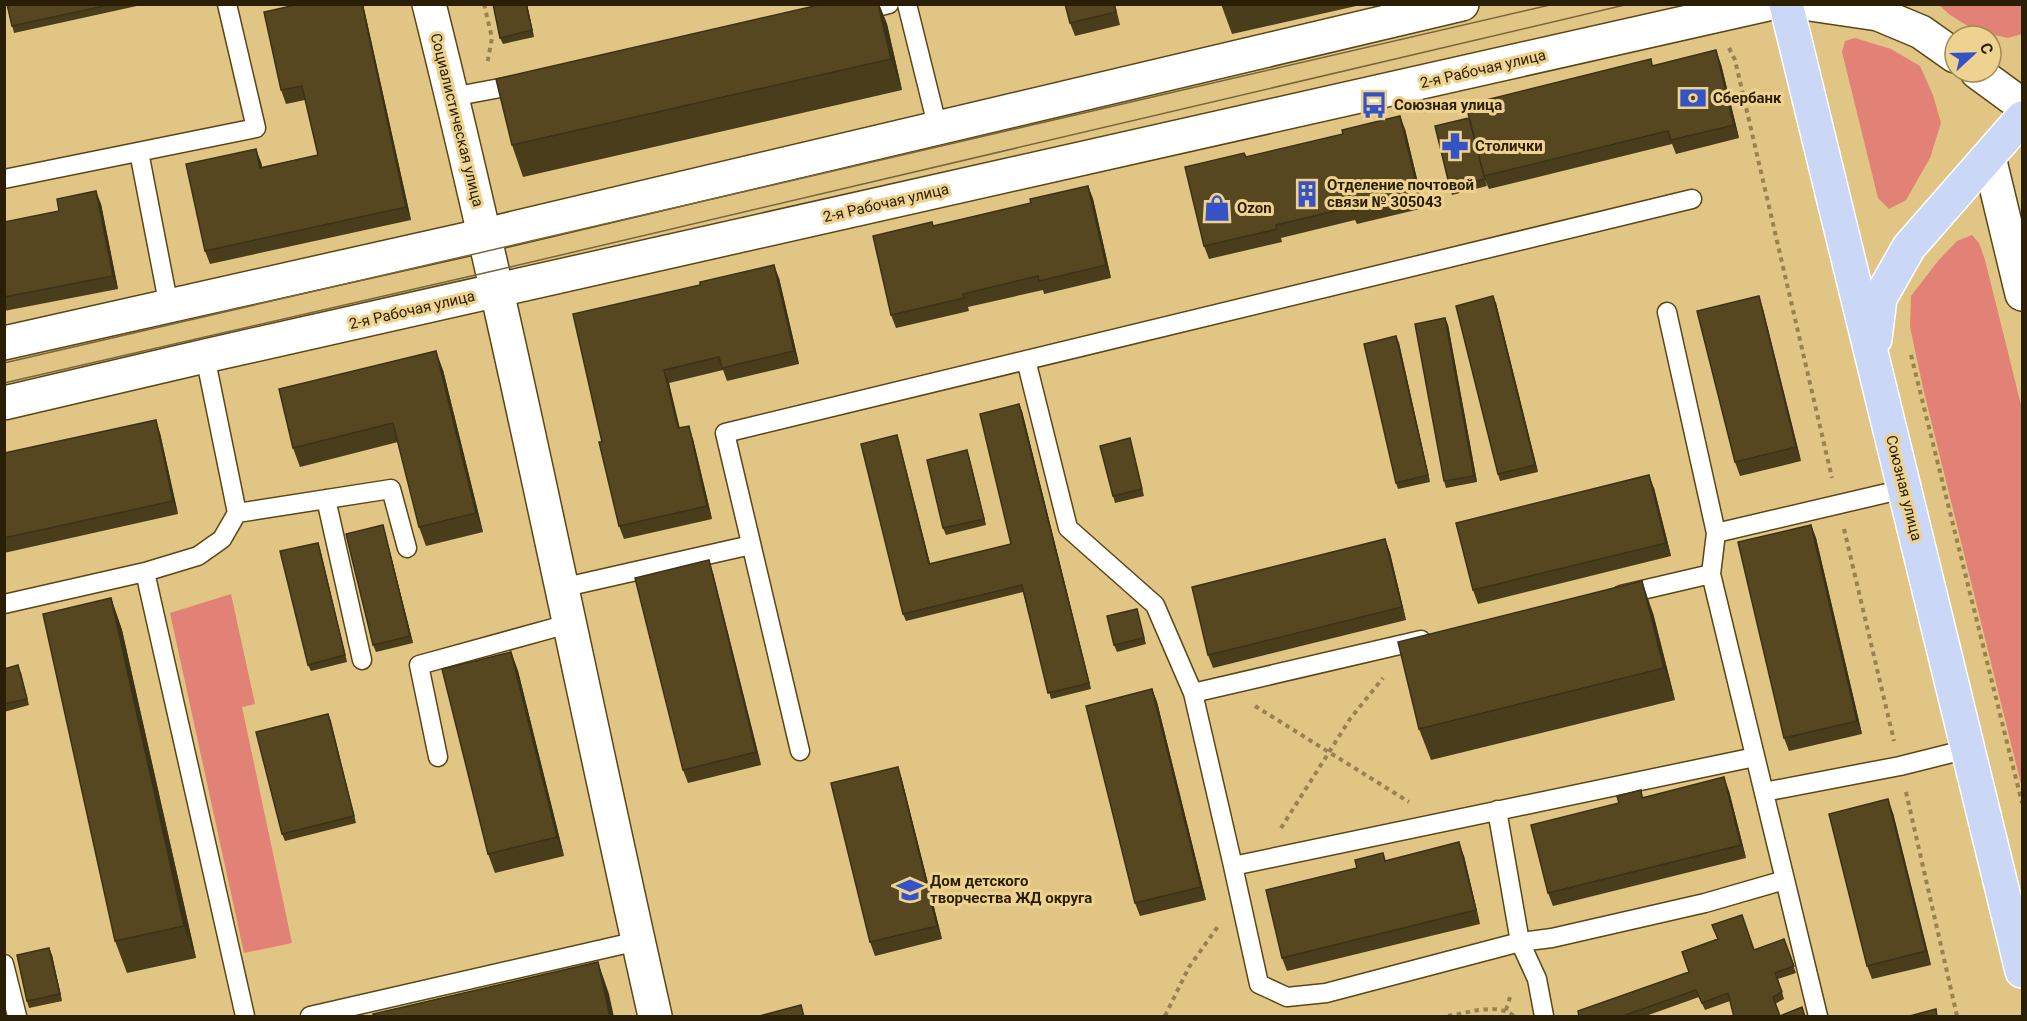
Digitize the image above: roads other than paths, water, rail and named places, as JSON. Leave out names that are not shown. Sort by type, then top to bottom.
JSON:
[{"type":"main road","name":"Социалистическая улица","points":[[429,4],[467,95],[485,235],[655,1017]]},
{"type":"main road","points":[[4,343],[485,235],[1462,4]]},
{"type":"main road","name":"2-я Рабочая улица","points":[[4,403],[1768,4]]},
{"type":"main road","name":"Союзная улица","points":[[1786,4],[2022,972]]},
{"type":"main road","points":[[1810,4],[1878,14],[1921,32],[1943,48]]},
{"type":"main road","points":[[1993,84],[2022,105]]},
{"type":"main road","points":[[1873,359],[1880,298],[1889,280],[1909,248],[2022,118]]},
{"type":"main road","points":[[1989,158],[2022,294]]},
{"type":"lane","points":[[4,179],[255,128],[226,4]]},
{"type":"lane","points":[[843,15],[889,4]]},
{"type":"lane","points":[[907,4],[938,129]]},
{"type":"lane","points":[[467,95],[540,80]]},
{"type":"lane","points":[[139,152],[169,307]]},
{"type":"lane","points":[[800,751],[725,433],[1692,199]]},
{"type":"lane","points":[[1667,312],[1716,533],[1711,574],[1818,1017]]},
{"type":"lane","points":[[4,604],[145,572],[198,556],[222,539],[237,513],[205,356]]},
{"type":"lane","points":[[1026,360],[1068,528],[1155,605],[1193,693],[1259,984],[1287,997],[1326,993],[1520,942],[1552,938],[1705,903],[1785,880]]},
{"type":"lane","points":[[237,513],[392,489],[407,548]]},
{"type":"lane","points":[[1716,533],[1904,489]]},
{"type":"lane","points":[[326,499],[362,660]]},
{"type":"lane","points":[[561,588],[751,544]]},
{"type":"lane","points":[[145,572],[245,1017]]},
{"type":"lane","points":[[1608,598],[1711,574]]},
{"type":"lane","points":[[438,757],[419,665],[568,624]]},
{"type":"lane","points":[[1193,693],[1435,637]]},
{"type":"lane","points":[[1764,792],[1900,766],[1968,749]]},
{"type":"lane","points":[[1233,866],[1755,757]]},
{"type":"lane","points":[[1497,810],[1520,942],[1537,979],[1544,1017]]},
{"type":"lane","points":[[310,1017],[638,941]]},
{"type":"lane","points":[[4,964],[17,1016]]},
{"type":"tram line","points":[[4,363],[1554,4]]},
{"type":"tram line","points":[[4,383],[493,271],[1629,4]]},
{"type":"place","name":"Сбербанк","points":[[1693,98]]},
{"type":"place","name":"Союзная улица","points":[[1374,105]]},
{"type":"place","name":"Столички","points":[[1455,146]]},
{"type":"place","name":"Отделение почтовой связи № 305043","points":[[1307,194]]},
{"type":"place","name":"Ozon","points":[[1217,208]]},
{"type":"place","name":"Дом детского творчества ЖД округа","points":[[910,890]]}]
